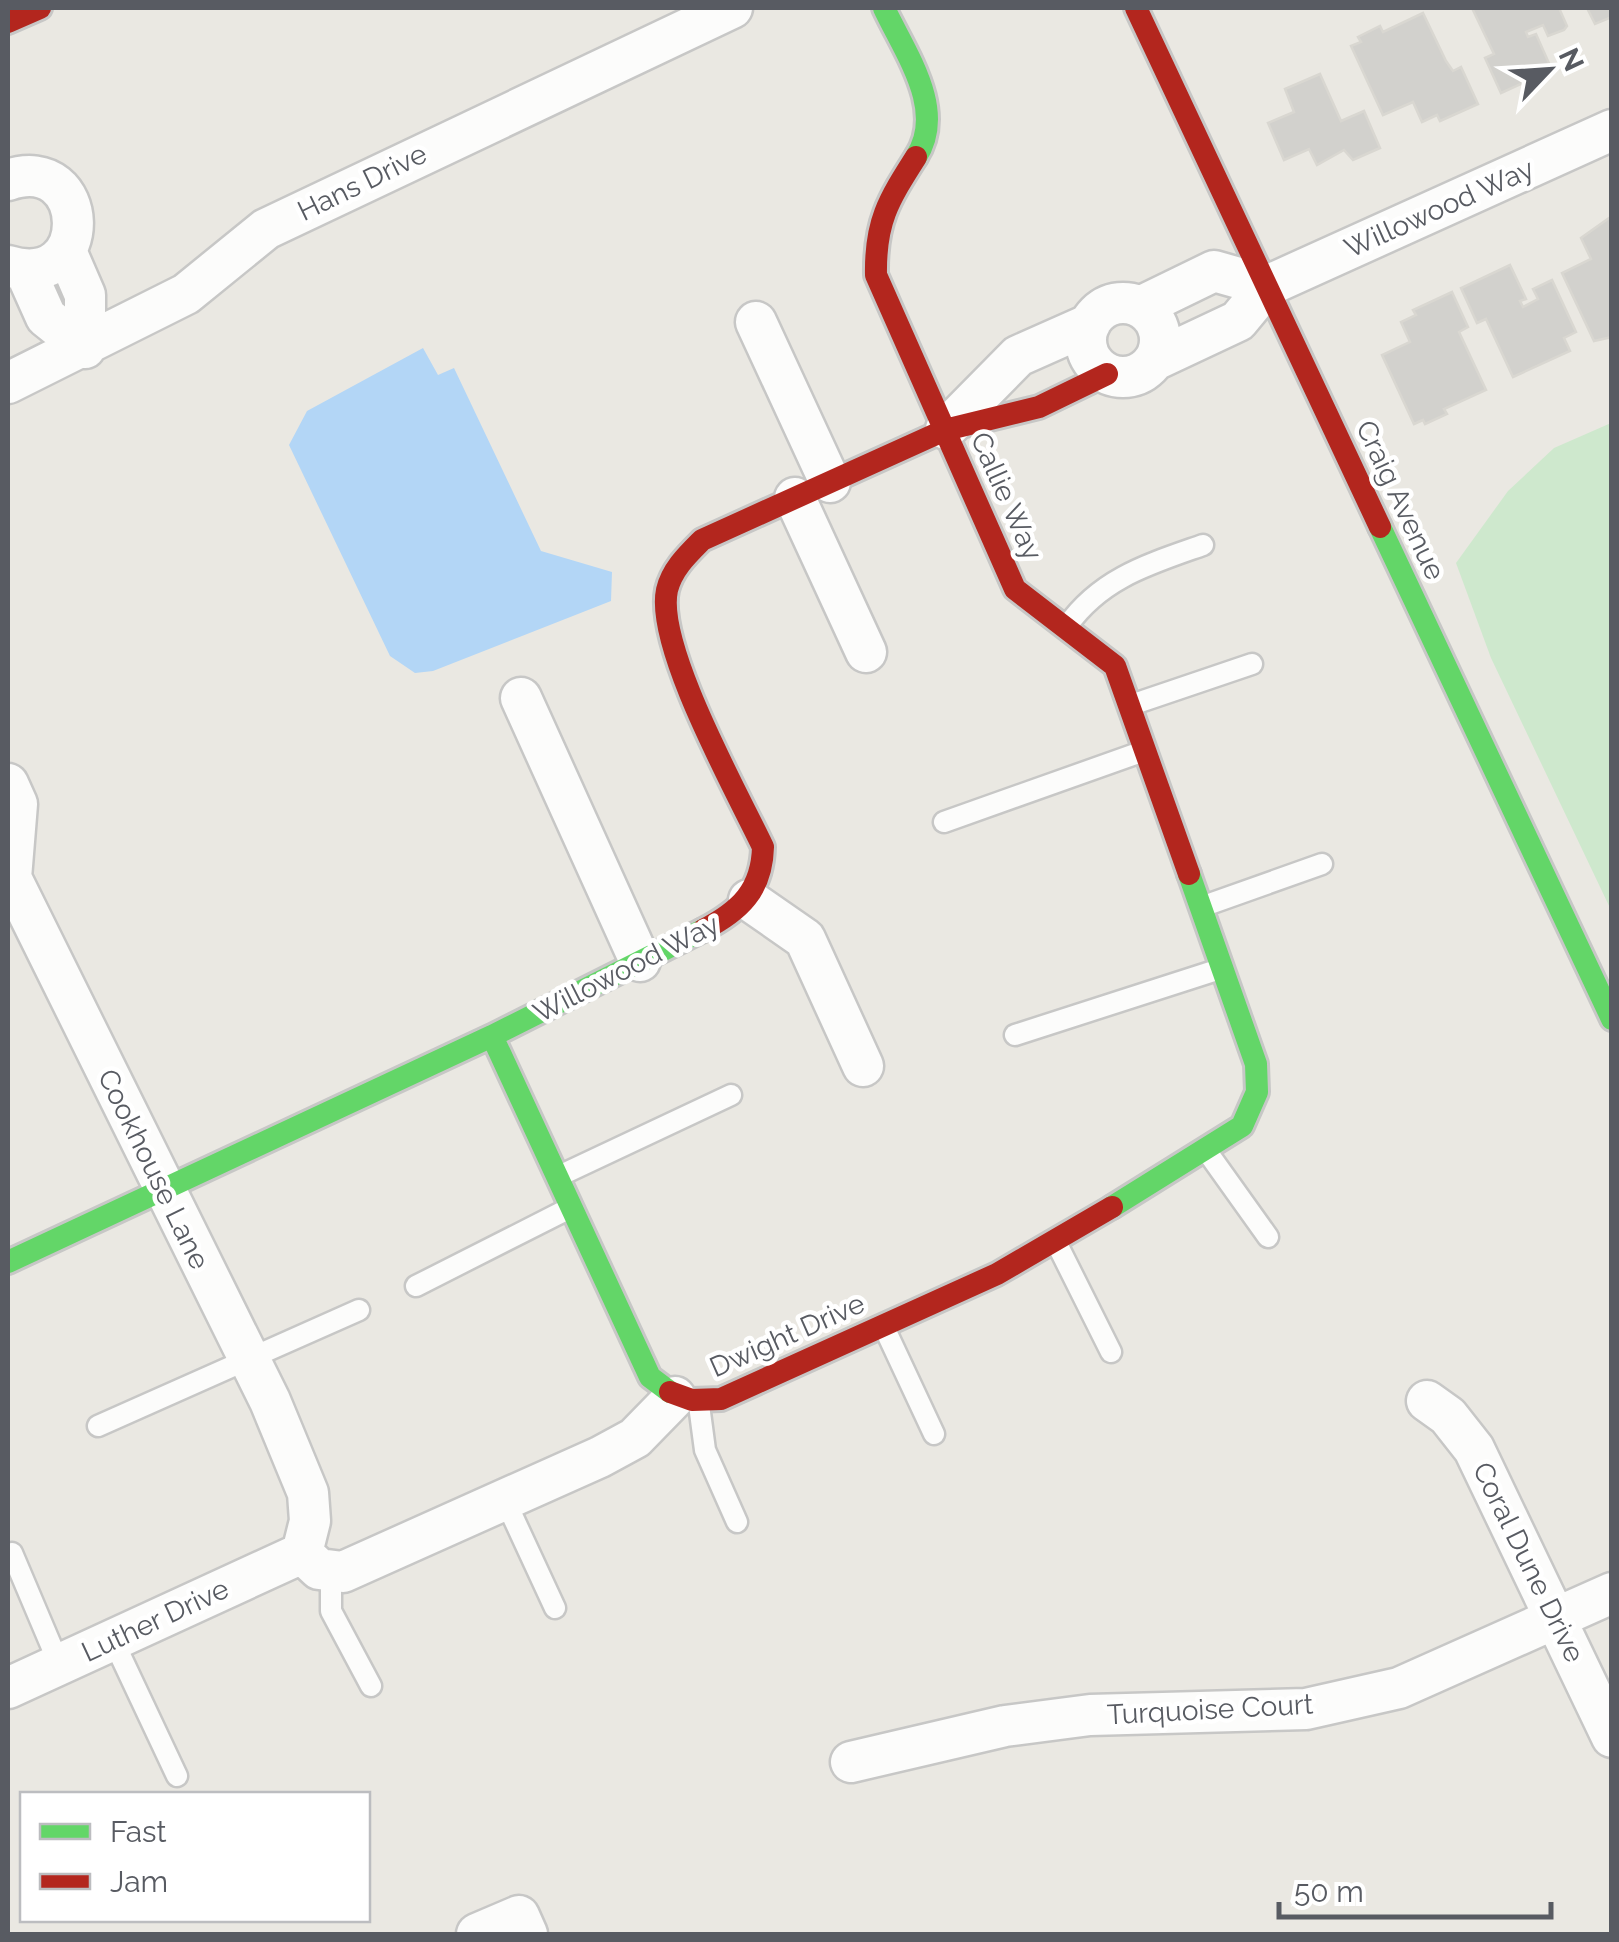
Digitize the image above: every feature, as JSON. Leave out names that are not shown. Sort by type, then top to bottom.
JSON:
[{"type":"street","points":[[8,22],[40,8]]},
{"type":"street","name":"Hans Drive","points":[[8,383],[85,348],[186,294],[266,229],[732,8]]},
{"type":"street","name":"Callie Way","points":[[884,8],[928,104],[926,142],[886,205],[875,236],[876,275],[1015,589],[1031,607],[1101,649],[1115,666],[1256,1064],[1257,1092]]},
{"type":"street","name":"Craig Avenue","points":[[1136,8],[1612,1018]]},
{"type":"street","name":"Willowood Way","points":[[8,1262],[492,1036],[734,914],[749,900],[762,876],[763,847],[674,648],[666,594],[676,565],[702,540],[946,430],[1039,407],[1107,374],[1129,378],[1155,360],[1238,322],[1267,286],[1612,130]]},
{"type":"street","points":[[8,180],[32,176],[46,179],[67,197],[74,224],[66,251],[40,269],[16,268]]},
{"type":"street","points":[[66,251],[85,295],[85,348]]},
{"type":"street","points":[[16,268],[46,317],[85,348]]},
{"type":"street","name":"Willowood Way","points":[[946,430],[1018,356],[1090,324],[1111,304],[1140,306],[1214,272],[1267,286]]},
{"type":"street","points":[[1140,306],[1160,330],[1155,360]]},
{"type":"street","points":[[756,322],[866,652]]},
{"type":"street","points":[[1090,324],[1088,353],[1107,374]]},
{"type":"street","points":[[520,698],[640,961]]},
{"type":"street","name":"Cookhouse Lane","points":[[8,784],[16,804],[9,879],[249,1360],[308,1493],[317,1562]]},
{"type":"street","points":[[749,900],[805,939],[863,1066]]},
{"type":"street","points":[[492,1036],[631,1342],[650,1377],[687,1400]]},
{"type":"street","name":"Dwight Drive","points":[[687,1400],[721,1399],[997,1274],[1206,1152],[1242,1126],[1257,1092]]},
{"type":"street","name":"Luther Drive","points":[[8,1688],[112,1640],[317,1562],[343,1572],[635,1438],[687,1400]]},
{"type":"street","name":"Coral Dune Drive","points":[[1426,1401],[1448,1416],[1474,1449],[1612,1737]]},
{"type":"street","name":"Turquoise Court","points":[[850,1762],[1006,1726],[1090,1715],[1306,1709],[1398,1688],[1612,1593]]},
{"type":"street","points":[[477,1934],[523,1925]]},
{"type":"lane","points":[[1066,628],[1082,604],[1107,583],[1203,545]]},
{"type":"lane","points":[[1129,706],[1252,664]]},
{"type":"lane","points":[[944,822],[1146,750]]},
{"type":"lane","points":[[1201,907],[1322,864]]},
{"type":"lane","points":[[1014,1036],[1222,968]]},
{"type":"lane","points":[[556,1177],[731,1095]]},
{"type":"lane","points":[[1206,1152],[1268,1238]]},
{"type":"lane","points":[[416,1286],[570,1208]]},
{"type":"lane","points":[[1055,1240],[1111,1352]]},
{"type":"lane","points":[[98,1426],[359,1310]]},
{"type":"lane","points":[[884,1326],[934,1434]]},
{"type":"lane","points":[[687,1400],[737,1522]]},
{"type":"lane","points":[[505,1500],[555,1608]]},
{"type":"lane","points":[[12,1554],[59,1664]]},
{"type":"lane","points":[[317,1562],[331,1611],[371,1686]]},
{"type":"lane","points":[[112,1640],[177,1776]]},
{"type":"green space","points":[[1611,423],[1611,910],[1491,658],[1456,563],[1508,491],[1554,448]]},
{"type":"water","points":[[423,348],[438,375],[454,368],[541,551],[612,572],[611,601],[433,671],[415,673],[390,656],[289,445],[307,411]]},
{"type":"building","points":[[1472,8],[1559,8],[1567,26],[1564,30],[1548,36],[1543,25],[1526,32],[1528,37],[1536,34],[1552,70],[1501,93],[1485,58],[1494,54]]},
{"type":"building","points":[[1587,8],[1612,8],[1612,17],[1595,24]]},
{"type":"building","points":[[1423,13],[1446,61],[1453,71],[1461,67],[1478,104],[1440,121],[1437,115],[1422,122],[1413,102],[1383,115],[1351,46],[1361,42],[1358,37],[1380,26],[1383,32]]},
{"type":"building","points":[[1320,74],[1341,121],[1364,111],[1380,148],[1353,160],[1344,150],[1317,165],[1309,149],[1284,160],[1268,123],[1294,112],[1285,89]]},
{"type":"building","points":[[1612,216],[1612,337],[1594,341],[1562,273],[1591,259],[1581,238]]},
{"type":"building","points":[[1510,265],[1526,299],[1520,301],[1523,307],[1538,299],[1533,289],[1552,280],[1576,332],[1564,338],[1570,351],[1513,377],[1486,319],[1477,323],[1461,288]]},
{"type":"building","points":[[1452,292],[1468,327],[1459,332],[1486,390],[1444,409],[1447,414],[1425,424],[1423,420],[1414,424],[1382,355],[1410,342],[1401,322],[1416,315],[1413,310]]},
{"type":"traffic: fast","points":[[884,8],[912,63],[925,101],[924,139],[916,157]]},
{"type":"traffic: fast","points":[[1380,527],[1612,1019]]},
{"type":"traffic: fast","points":[[1112,1207],[1242,1126],[1257,1092],[1256,1064],[1189,874]]},
{"type":"traffic: fast","points":[[8,1262],[492,1036],[703,930]]},
{"type":"traffic: fast","points":[[492,1036],[650,1377],[670,1392]]},
{"type":"traffic: jam","points":[[8,22],[40,8]]},
{"type":"traffic: jam","points":[[1136,8],[1380,527]]},
{"type":"traffic: jam","points":[[916,157],[885,213],[878,240],[876,275],[1015,589],[1115,666],[1189,874]]},
{"type":"traffic: jam","points":[[703,930],[746,898],[758,875],[763,847],[701,719],[673,646],[667,590],[681,562],[702,540],[945,430],[1039,407],[1107,374]]},
{"type":"traffic: jam","points":[[670,1392],[692,1400],[721,1399],[997,1274],[1112,1207]]}]
